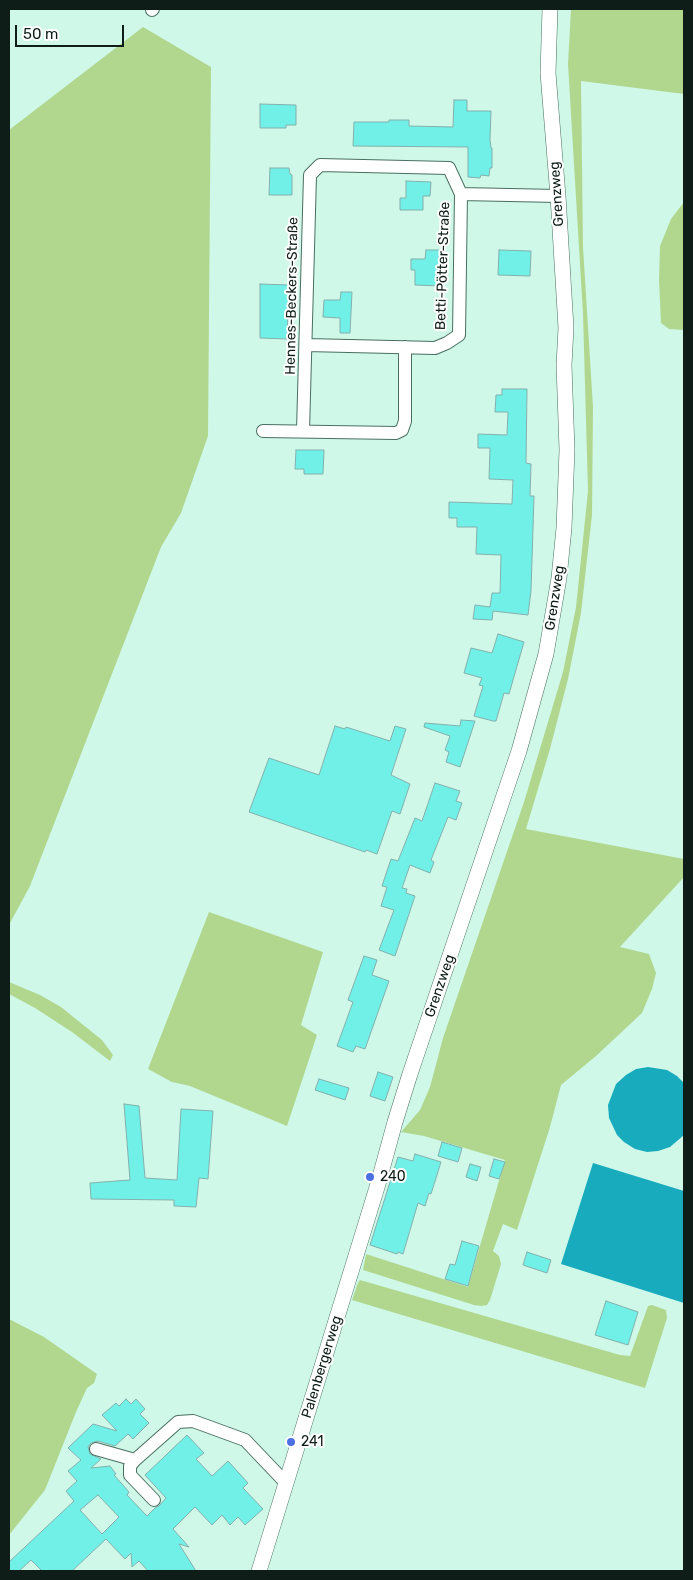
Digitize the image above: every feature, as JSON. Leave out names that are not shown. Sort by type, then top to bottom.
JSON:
[{"type":"street","name":"Grenzweg","points":[[384,1163],[415,1057],[519,751],[546,654],[559,578],[564,528],[567,450],[564,365],[566,328],[548,73],[550,9]]},
{"type":"street","name":"Betti-Pötter-Straße","points":[[320,165],[449,168],[461,194],[459,335],[448,343],[435,348],[406,346]]},
{"type":"street","name":"Hennes-Beckers-Straße","points":[[303,431],[310,175],[320,165]]},
{"type":"street","points":[[461,194],[558,196]]},
{"type":"street","points":[[263,431],[396,433],[402,430],[405,422],[406,346],[306,345]]},
{"type":"street","name":"Palenbergerweg","points":[[259,1571],[384,1163]]},
{"type":"street","points":[[154,1500],[130,1475],[130,1466],[178,1422],[193,1421],[245,1440],[286,1483]]},
{"type":"street","points":[[96,1449],[135,1460]]},
{"type":"green space","points":[[571,9],[684,9],[684,94],[581,81],[583,247],[593,407],[592,515],[581,613],[568,679],[550,749],[526,829],[684,859],[684,877],[620,947],[649,954],[656,973],[652,989],[642,1013],[596,1056],[561,1085],[550,1127],[517,1230],[503,1224],[493,1251],[499,1256],[501,1264],[490,1300],[487,1305],[482,1306],[363,1270],[366,1254],[468,1287],[505,1160],[424,1136],[401,1132],[420,1110],[430,1087],[443,1038],[524,802],[563,672],[576,607],[588,491],[583,314],[568,64]]},
{"type":"green space","points":[[143,27],[211,67],[208,436],[181,513],[161,547],[30,886],[9,925],[9,130]]},
{"type":"green space","points":[[684,202],[684,330],[669,329],[661,323],[659,280],[660,246],[671,219]]},
{"type":"green space","points":[[209,912],[323,952],[301,1025],[317,1035],[287,1126],[190,1086],[172,1082],[148,1069]]},
{"type":"green space","points":[[9,982],[40,995],[61,1007],[102,1040],[113,1055],[110,1061],[72,1032],[9,994]]},
{"type":"green space","points":[[360,1280],[620,1355],[630,1356],[648,1306],[652,1305],[666,1310],[667,1318],[645,1388],[352,1300]]},
{"type":"green space","points":[[9,1319],[44,1337],[97,1374],[94,1383],[87,1388],[76,1412],[45,1490],[9,1535]]},
{"type":"water","points":[[648,1067],[667,1070],[684,1083],[684,1135],[670,1147],[647,1152],[635,1149],[617,1135],[609,1118],[608,1105],[616,1084],[636,1069]]},
{"type":"water","points":[[593,1163],[684,1191],[684,1303],[561,1264]]},
{"type":"building","points":[[454,100],[467,100],[467,111],[491,111],[490,140],[492,168],[490,168],[489,176],[481,175],[480,178],[468,177],[468,147],[353,146],[354,122],[409,120],[409,126],[453,127]]},
{"type":"building","points":[[260,104],[296,105],[296,125],[286,125],[286,128],[260,128]]},
{"type":"building","points":[[270,168],[289,168],[292,175],[292,195],[269,195]]},
{"type":"building","points":[[406,181],[431,182],[430,196],[423,196],[423,210],[400,210],[400,198],[406,198]]},
{"type":"building","points":[[426,250],[441,250],[441,260],[443,260],[442,286],[415,285],[415,270],[411,270],[411,259],[425,259]]},
{"type":"building","points":[[499,250],[531,251],[530,276],[498,275]]},
{"type":"building","points":[[260,284],[289,285],[287,339],[260,338]]},
{"type":"building","points":[[341,292],[352,292],[350,333],[340,333],[340,318],[323,317],[324,300],[340,300]]},
{"type":"building","points":[[502,389],[527,389],[526,463],[531,464],[530,496],[534,496],[531,591],[528,615],[493,611],[492,620],[473,619],[475,605],[490,607],[492,593],[500,593],[501,555],[476,554],[477,527],[457,527],[457,518],[449,518],[449,502],[512,504],[513,480],[489,479],[490,448],[478,448],[478,434],[507,435],[508,412],[495,412],[496,395],[502,395]]},
{"type":"building","points":[[296,450],[324,450],[323,474],[304,474],[304,469],[295,469]]},
{"type":"building","points":[[498,634],[524,642],[509,694],[504,693],[496,721],[493,721],[474,716],[483,686],[479,685],[482,678],[464,673],[471,648],[492,653]]},
{"type":"building","points":[[461,720],[475,721],[460,767],[446,762],[449,752],[445,750],[450,736],[424,727],[425,723],[460,726]]},
{"type":"building","points":[[335,726],[345,729],[346,727],[390,741],[395,726],[406,729],[391,775],[410,784],[400,814],[392,811],[377,854],[366,850],[365,852],[249,812],[269,758],[319,775]]},
{"type":"building","points":[[435,783],[460,791],[456,801],[462,803],[456,820],[448,817],[431,860],[434,862],[430,873],[410,865],[402,888],[407,889],[406,893],[415,896],[395,956],[379,950],[394,910],[381,906],[387,887],[382,886],[391,859],[398,861],[415,818],[422,821]]},
{"type":"building","points":[[364,956],[377,960],[372,975],[389,981],[365,1049],[356,1046],[353,1052],[337,1046],[353,1002],[348,1000]]},
{"type":"building","points":[[378,1072],[393,1077],[385,1101],[370,1096]]},
{"type":"building","points":[[319,1079],[349,1088],[345,1100],[315,1090]]},
{"type":"building","points":[[124,1104],[139,1106],[145,1178],[177,1180],[181,1109],[213,1111],[208,1179],[199,1178],[196,1207],[174,1206],[174,1200],[91,1199],[90,1183],[130,1180]]},
{"type":"building","points":[[442,1142],[462,1148],[458,1162],[438,1156]]},
{"type":"building","points":[[415,1154],[441,1162],[431,1194],[429,1193],[425,1206],[418,1203],[403,1254],[398,1252],[397,1254],[370,1245],[398,1157],[413,1161]]},
{"type":"building","points":[[494,1159],[505,1162],[499,1179],[489,1176]]},
{"type":"building","points":[[470,1164],[481,1167],[477,1181],[466,1177]]},
{"type":"building","points":[[462,1241],[479,1246],[468,1286],[445,1279],[450,1264],[455,1265]]},
{"type":"building","points":[[527,1252],[551,1260],[547,1273],[523,1265]]},
{"type":"building","points":[[606,1301],[638,1312],[628,1345],[595,1335]]},
{"type":"building","points":[[126,1399],[131,1404],[136,1399],[145,1409],[140,1414],[149,1423],[133,1439],[128,1434],[115,1446],[98,1441],[91,1443],[88,1447],[90,1454],[101,1459],[91,1468],[110,1466],[116,1474],[114,1475],[129,1492],[127,1495],[147,1516],[166,1498],[145,1475],[187,1435],[204,1453],[196,1459],[212,1476],[228,1461],[248,1483],[243,1488],[263,1509],[245,1525],[238,1517],[230,1525],[222,1515],[212,1525],[195,1507],[173,1529],[189,1547],[179,1544],[196,1571],[148,1571],[139,1561],[132,1567],[131,1553],[125,1559],[106,1539],[72,1571],[42,1571],[31,1560],[19,1571],[9,1571],[9,1562],[74,1501],[66,1491],[77,1481],[68,1471],[81,1460],[68,1448],[93,1424],[117,1431],[102,1415],[116,1403],[119,1406]],"holes":[[[98,1495],[119,1517],[102,1534],[80,1510]]]},
{"type":"place","name":"240","points":[[370,1177]]},
{"type":"place","name":"241","points":[[291,1442]]}]
